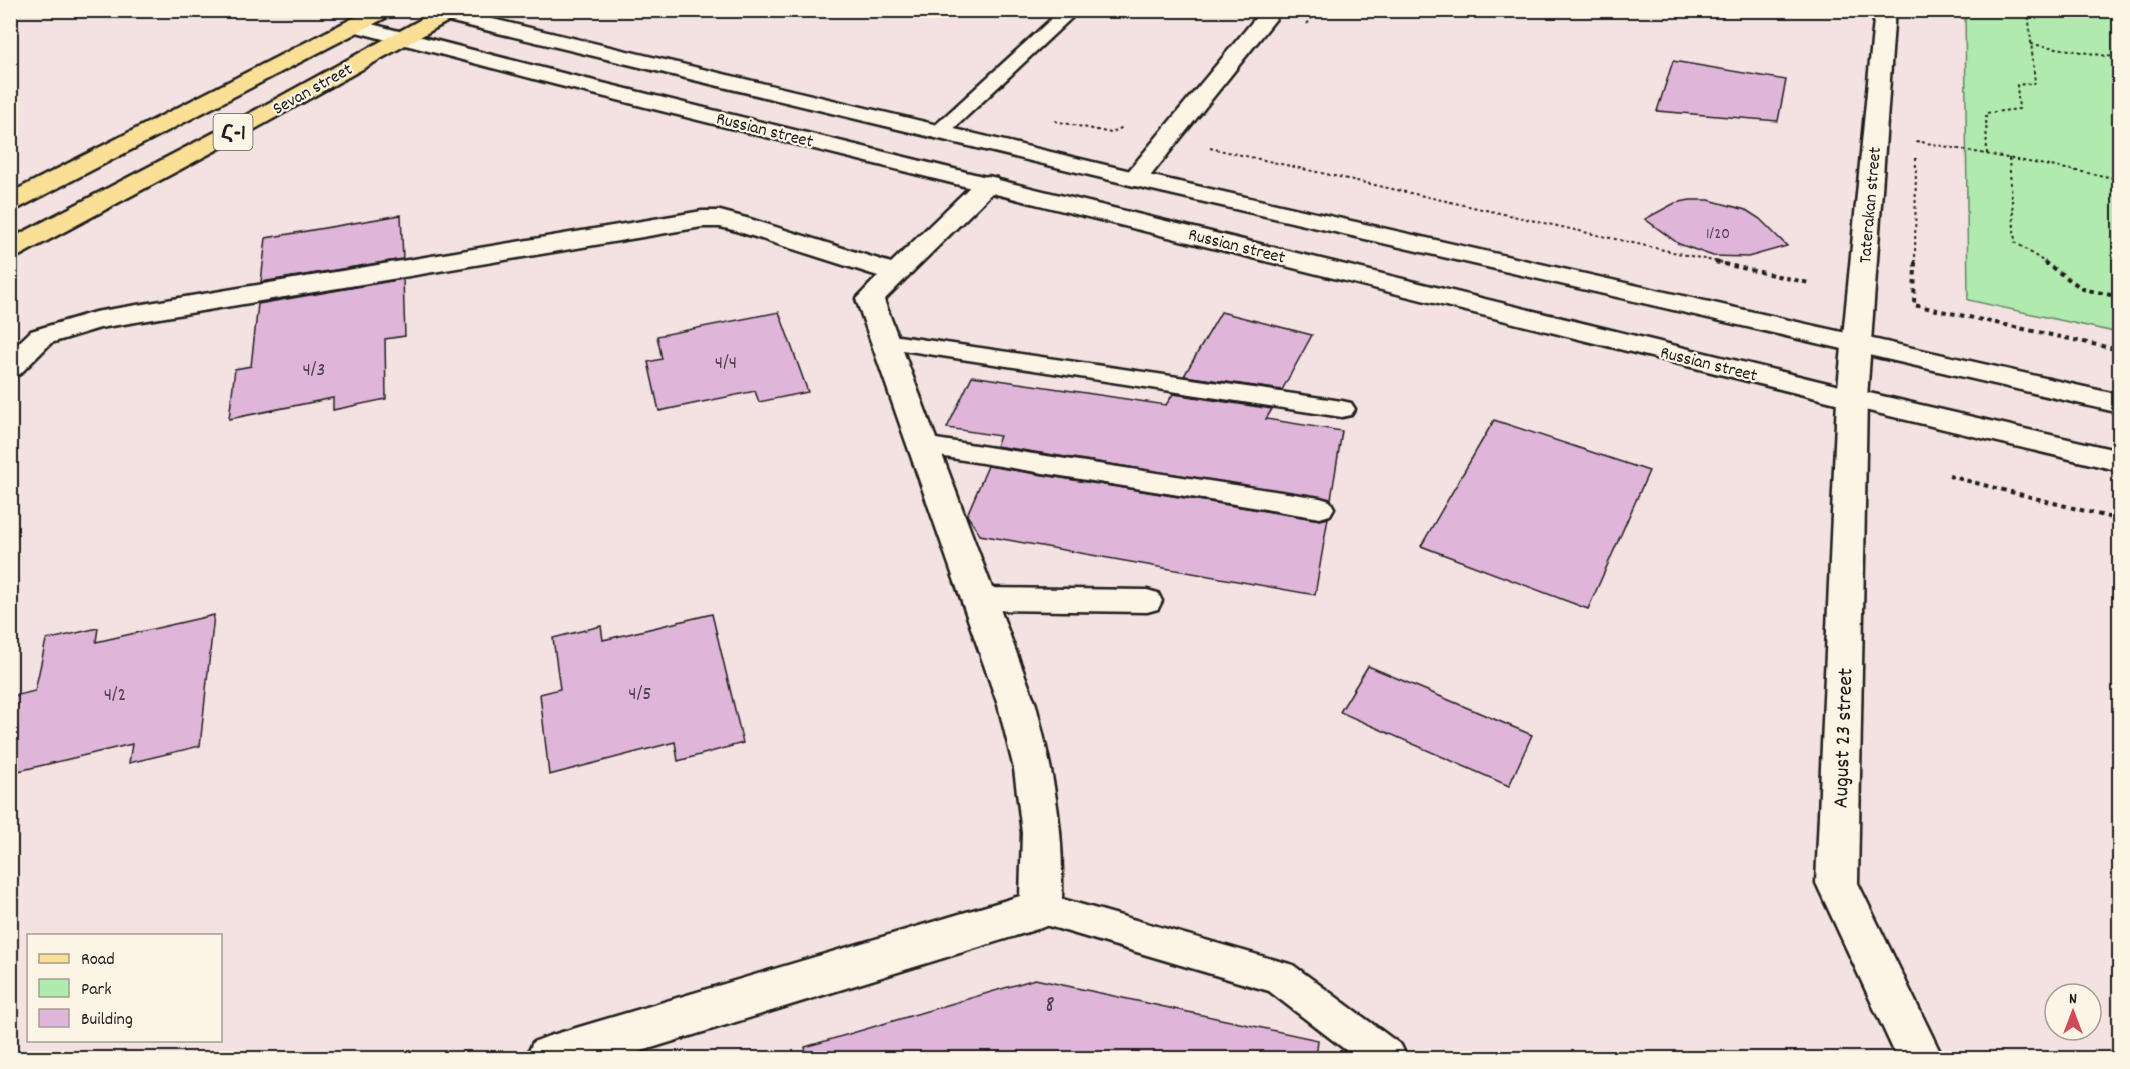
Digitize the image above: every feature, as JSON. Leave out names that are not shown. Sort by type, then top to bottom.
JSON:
[{"type":"main road","name":"Sevan street","points":[[10,203],[386,10]]},
{"type":"main road","name":"Sevan street","points":[[10,250],[229,134],[402,38],[442,12]]},
{"type":"street","points":[[1135,179],[1273,10]]},
{"type":"street","name":"Taterakan street","points":[[1852,398],[1885,10]]},
{"type":"street","name":"Russian street","points":[[442,12],[938,133],[2120,404]]},
{"type":"street","name":"Russian street","points":[[356,26],[561,80],[988,183],[1852,398],[2120,461]]},
{"type":"street","points":[[549,1059],[1041,909],[1042,833],[1033,769],[1017,705],[870,299],[988,183]]},
{"type":"street","points":[[10,368],[41,337],[95,320],[702,219],[720,219],[741,224],[896,273]]},
{"type":"street","name":"August 23 street","points":[[1852,398],[1837,883],[1920,1059]]},
{"type":"lane","points":[[938,133],[1072,10]]},
{"type":"lane","points":[[885,341],[1342,409]]},
{"type":"lane","points":[[923,446],[1320,508]]},
{"type":"lane","points":[[978,598],[1147,601]]},
{"type":"lane","points":[[1041,909],[1280,977],[1387,1059]]},
{"type":"path","points":[[1987,154],[1986,113],[2019,109],[2017,85],[2035,83],[2028,10]]},
{"type":"path","points":[[2100,10],[2120,20]]},
{"type":"path","points":[[2031,44],[2120,58]]},
{"type":"path","points":[[1916,141],[2120,179]]},
{"type":"path","points":[[1210,148],[1809,283]]},
{"type":"path","points":[[1916,153],[1914,305],[2120,350]]},
{"type":"path","points":[[2009,158],[2015,242],[2083,289],[2120,297]]},
{"type":"path","points":[[1949,476],[2120,520]]},
{"type":"green space","points":[[1965,11],[2119,11],[2119,333],[1968,300]]},
{"type":"building","points":[[1673,61],[1786,80],[1778,121],[1657,111]]},
{"type":"building","points":[[1709,200],[1746,210],[1760,219],[1787,246],[1748,257],[1713,256],[1679,244],[1645,219],[1675,203]]},
{"type":"building","points":[[401,215],[403,259],[261,282],[266,238]]},
{"type":"building","points":[[403,279],[405,336],[385,339],[386,399],[333,410],[333,398],[229,419],[235,369],[251,366],[258,304]]},
{"type":"building","points":[[779,312],[808,392],[759,402],[755,391],[659,411],[648,362],[662,359],[657,336]]},
{"type":"building","points":[[1221,312],[1312,335],[1282,390],[1184,376]]},
{"type":"building","points":[[972,376],[1166,405],[1173,394],[1272,409],[1266,419],[1342,431],[1331,499],[996,446],[1000,436],[947,428]]},
{"type":"building","points":[[1494,420],[1649,471],[1588,609],[1421,546]]},
{"type":"building","points":[[988,466],[1320,520],[1328,518],[1315,595],[980,535],[967,515]]},
{"type":"building","points":[[712,614],[743,743],[678,761],[675,742],[549,775],[540,694],[560,689],[553,638],[601,626],[603,640]]},
{"type":"building","points":[[214,615],[200,746],[129,763],[132,744],[10,773],[10,697],[35,691],[46,640],[98,628],[96,642]]},
{"type":"building","points":[[1368,666],[1532,735],[1509,786],[1340,712]]},
{"type":"building","points":[[1035,979],[1318,1040],[1316,1059],[807,1059],[805,1047]]}]
